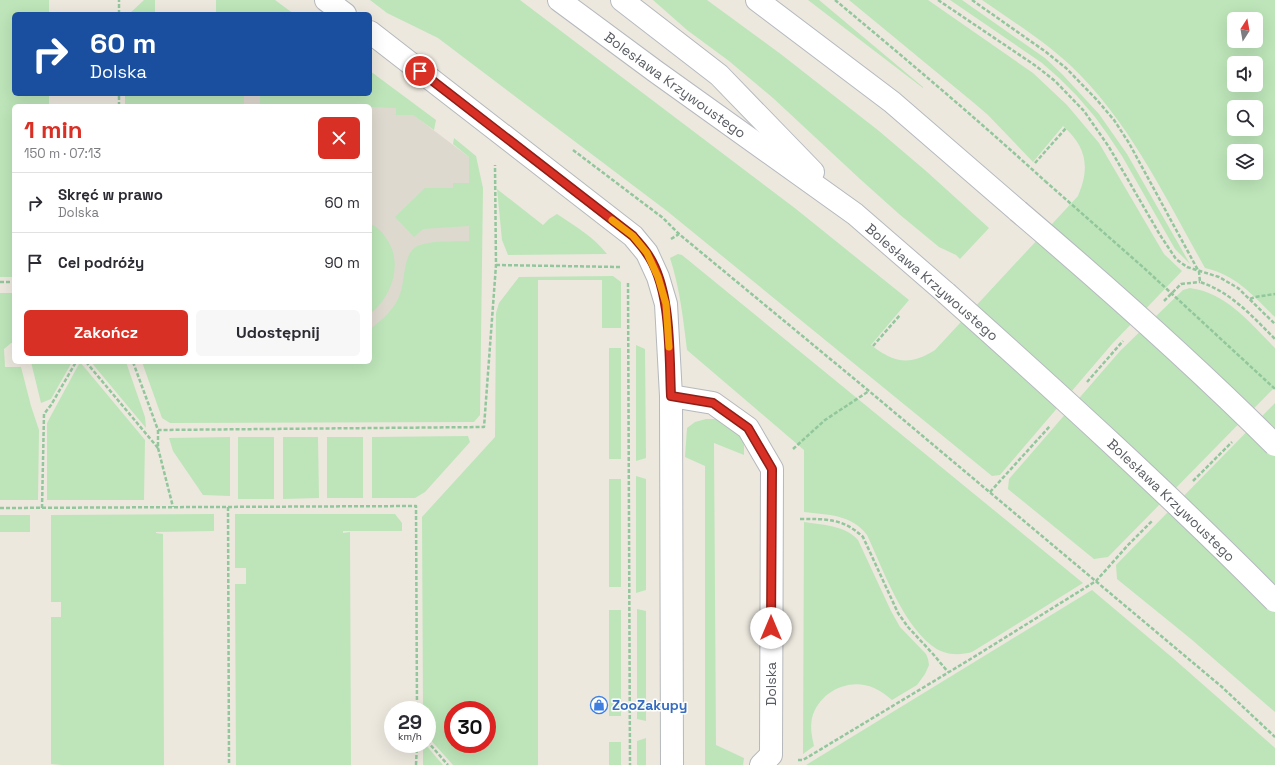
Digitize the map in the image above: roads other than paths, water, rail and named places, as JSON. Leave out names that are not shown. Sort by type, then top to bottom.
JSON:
[{"type":"main road","points":[[326,0],[342,12]]},
{"type":"main road","name":"Bolesława Krzywoustego","points":[[558,0],[855,214],[946,293],[1129,459],[1210,535],[1275,601]]},
{"type":"main road","points":[[622,0],[719,75],[855,214]]},
{"type":"main road","points":[[757,0],[892,102],[1186,359],[1275,445]]},
{"type":"main road","points":[[372,34],[633,236],[647,253],[658,277],[666,304],[671,396],[672,765]]},
{"type":"main road","name":"Dolska","points":[[671,396],[713,403],[748,428],[772,469],[771,754],[763,763]]},
{"type":"place","name":"ZooZakupy","points":[[599,705]]}]
